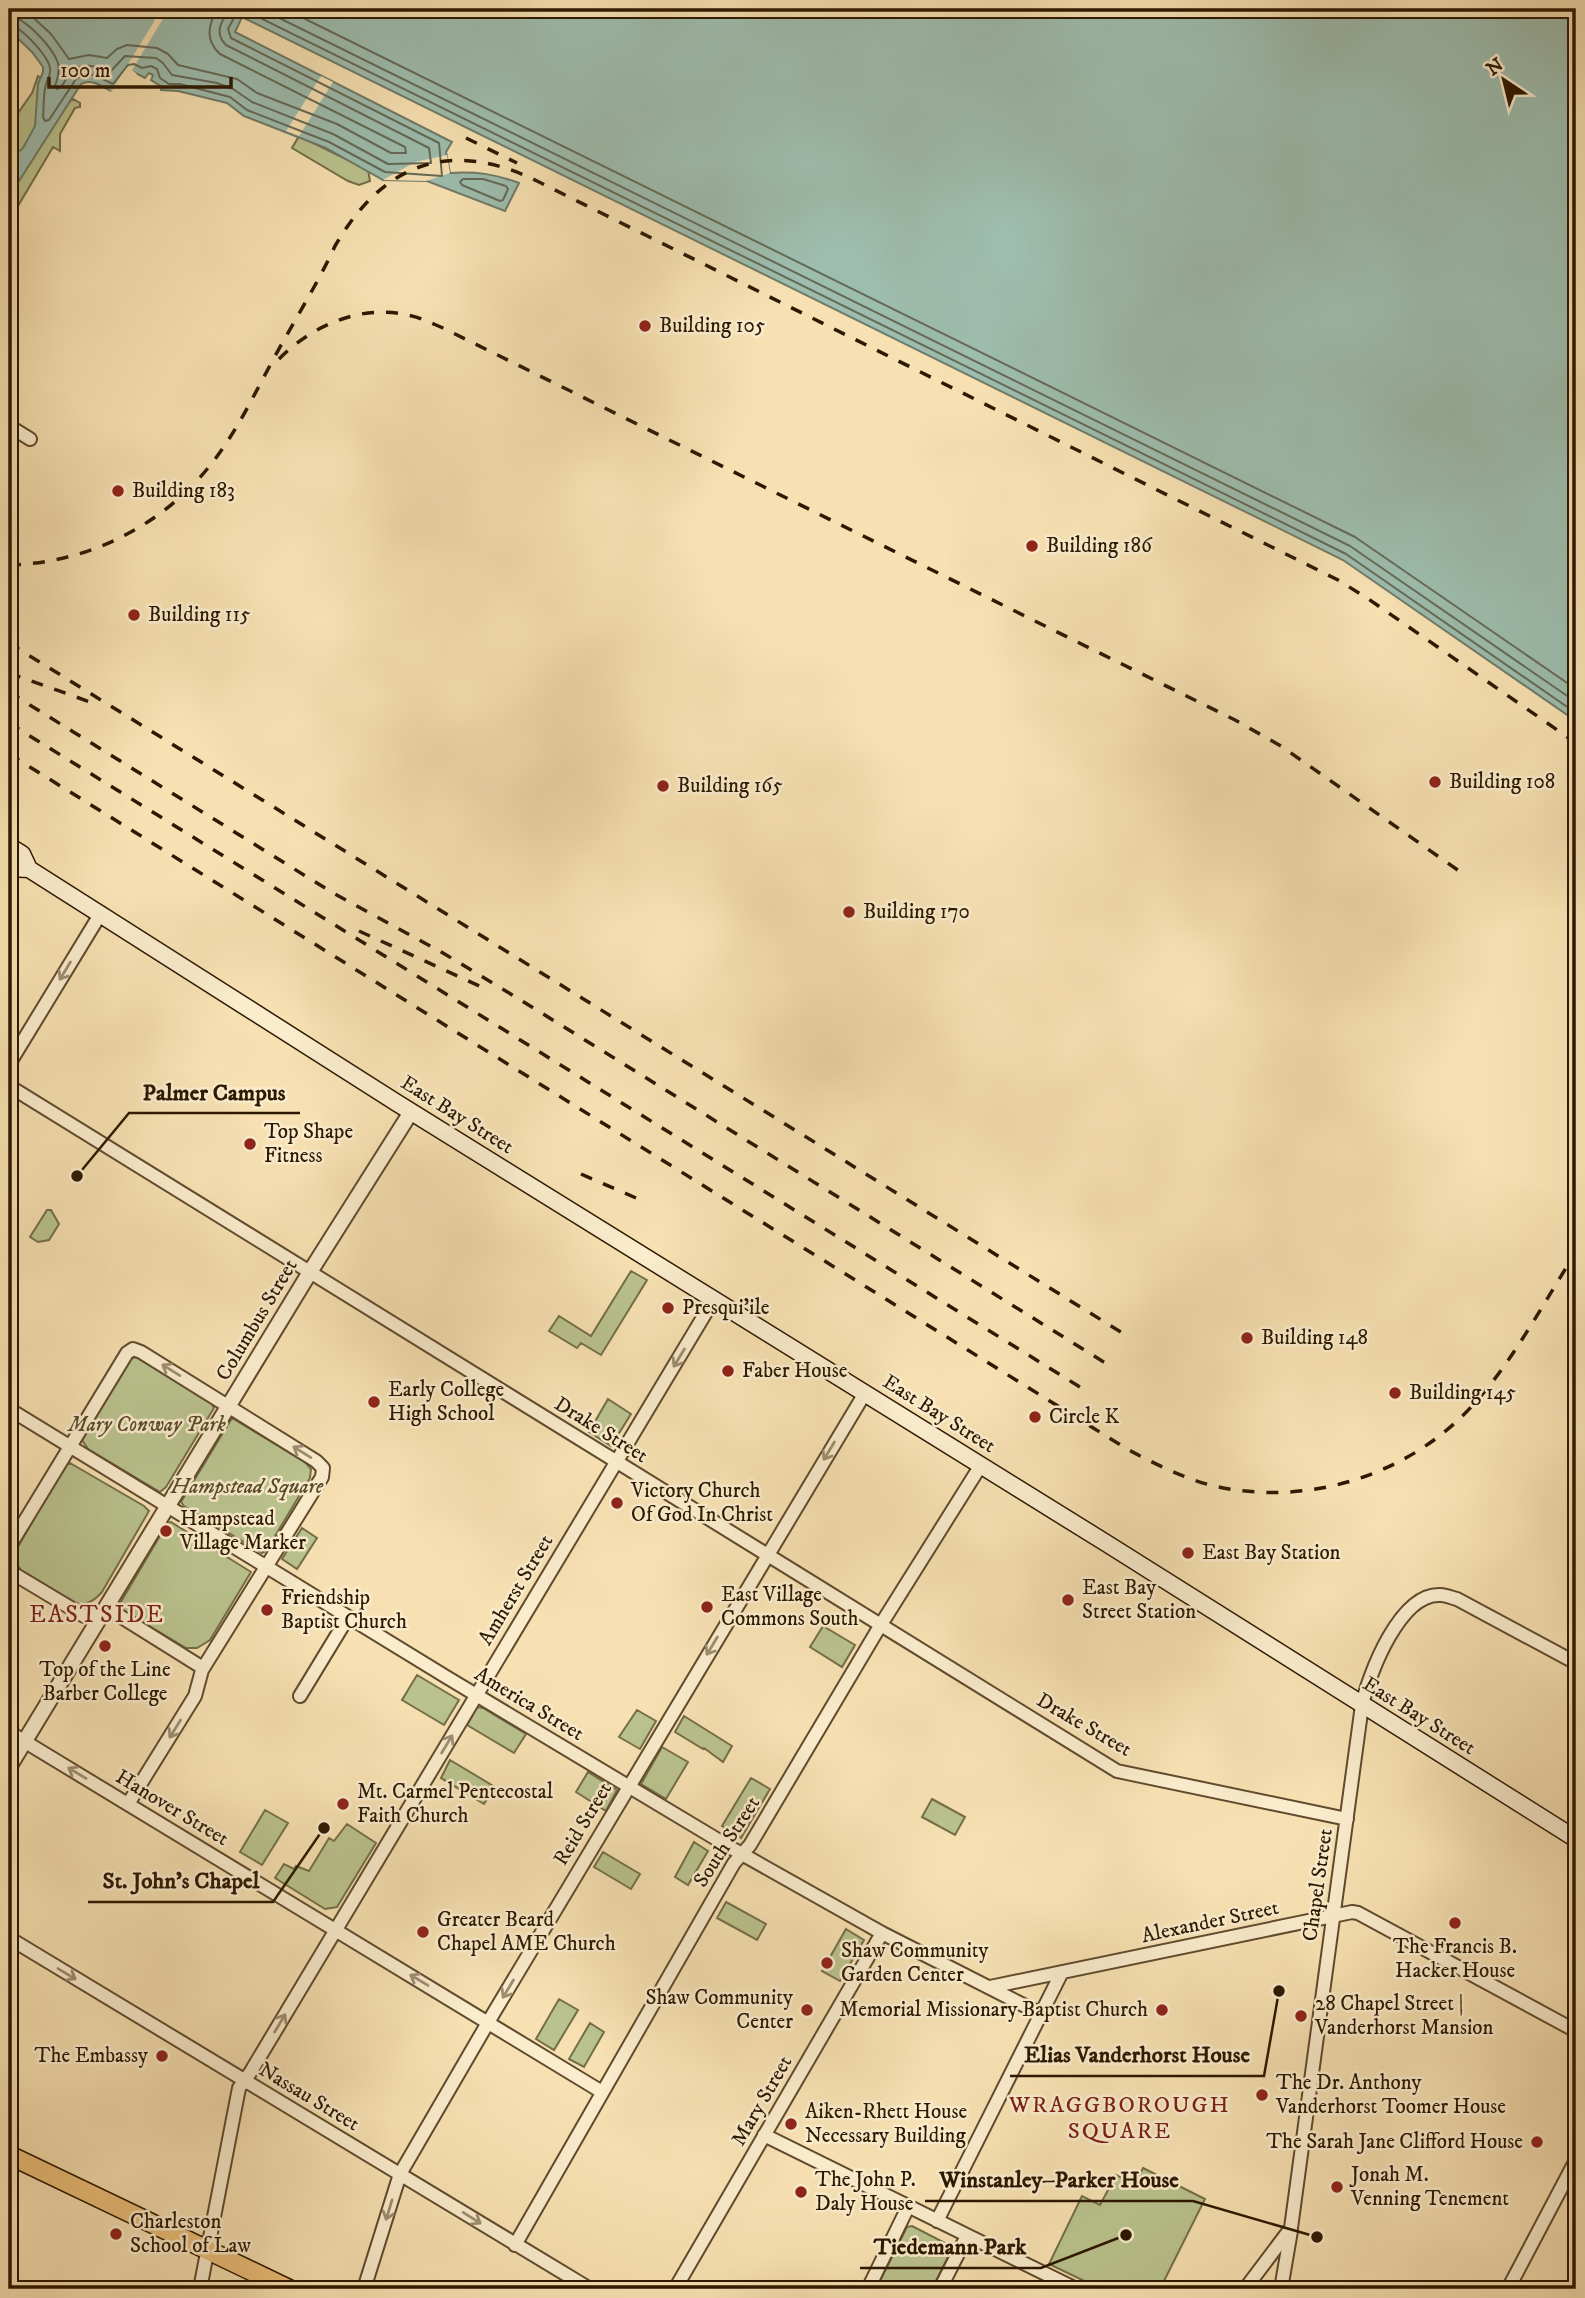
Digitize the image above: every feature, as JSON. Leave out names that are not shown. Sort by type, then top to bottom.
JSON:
[{"type":"main road","points":[[9,846],[22,854],[29,869],[9,869]]},
{"type":"main road","name":"East Bay Street","points":[[29,869],[411,1112],[981,1465],[1576,1839]]},
{"type":"main road","points":[[9,2155],[289,2289]]},
{"type":"street","points":[[9,426],[30,439]]},
{"type":"street","points":[[9,1064],[101,913]]},
{"type":"street","name":"Drake Street","points":[[9,1086],[1117,1771],[1347,1819]]},
{"type":"street","name":"Columbus Street","points":[[9,1767],[310,1272],[411,1112]]},
{"type":"street","name":"Amherst Street","points":[[200,2289],[239,2088],[714,1299]]},
{"type":"street","points":[[9,1547],[127,1353],[134,1349],[229,1406],[323,1468],[322,1477],[204,1668],[195,1696],[128,1804]]},
{"type":"street","name":"Reid Street","points":[[364,2289],[400,2174],[628,1786],[865,1393]]},
{"type":"street","name":"America Street","points":[[9,1409],[265,1567],[742,1854],[882,1933],[1041,2014]]},
{"type":"street","name":"South Street","points":[[515,2245],[734,1863],[750,1845],[880,1626],[981,1465]]},
{"type":"street","points":[[9,1571],[84,1616],[115,1614],[204,1668]]},
{"type":"street","name":"Chapel Street","points":[[1281,2289],[1362,1705],[1375,1662],[1404,1615],[1415,1605],[1440,1594],[1457,1599],[1576,1663]]},
{"type":"street","points":[[300,1696],[348,1617]]},
{"type":"street","name":"Hanover Street","points":[[9,1732],[603,2092]]},
{"type":"street","name":"Alexander Street","points":[[990,1987],[1352,1912],[1576,2031]]},
{"type":"street","name":"Mary Street","points":[[675,2289],[882,1933]]},
{"type":"street","name":"Nassau Street","points":[[9,1938],[590,2289]]},
{"type":"street","points":[[937,2221],[1062,1972]]},
{"type":"street","points":[[764,2135],[1076,2289]]},
{"type":"street","points":[[1508,2289],[1576,2160]]},
{"type":"street","points":[[868,2289],[908,2207]]},
{"type":"street","name":"Chapel Street","points":[[1245,2289],[1291,2228]]},
{"type":"street","points":[[940,2289],[967,2236]]},
{"type":"green space","points":[[38,76],[41,78],[38,84],[69,102],[73,99],[80,103],[80,107],[75,108],[60,134],[60,151],[53,147],[9,221],[9,126],[32,93]]},
{"type":"green space","points":[[299,136],[368,170],[370,181],[359,185],[348,181],[292,148]]},
{"type":"green space","points":[[47,1210],[51,1210],[59,1224],[49,1240],[38,1242],[30,1237]]},
{"type":"green space","points":[[631,1271],[647,1280],[601,1355],[581,1343],[577,1348],[549,1331],[559,1316],[591,1336]]},
{"type":"green space","name":"Mary Conway Park","points":[[136,1357],[211,1402],[214,1408],[166,1487],[160,1492],[88,1449],[82,1440],[130,1359]]},
{"type":"green space","points":[[608,1399],[631,1414],[611,1446],[589,1432]]},
{"type":"green space","name":"Hampstead Square","points":[[232,1418],[305,1462],[311,1469],[310,1478],[266,1551],[262,1553],[181,1502]]},
{"type":"green space","points":[[70,1463],[149,1511],[102,1592],[82,1604],[21,1570],[16,1563],[15,1552],[63,1467]]},
{"type":"green space","points":[[171,1522],[251,1572],[210,1640],[197,1648],[186,1648],[119,1608],[167,1524]]},
{"type":"green space","points":[[302,1528],[317,1538],[297,1569],[282,1559]]},
{"type":"green space","points":[[823,1626],[855,1645],[842,1667],[810,1647]]},
{"type":"green space","points":[[417,1675],[459,1700],[444,1725],[402,1700]]},
{"type":"green space","points":[[477,1707],[526,1734],[514,1753],[467,1725]]},
{"type":"green space","points":[[637,1710],[656,1721],[640,1749],[619,1737]]},
{"type":"green space","points":[[684,1716],[732,1746],[723,1762],[675,1732]]},
{"type":"green space","points":[[662,1747],[688,1762],[666,1799],[641,1784]]},
{"type":"green space","points":[[450,1760],[495,1787],[484,1804],[441,1778]]},
{"type":"green space","points":[[588,1772],[617,1790],[606,1811],[576,1792]]},
{"type":"green space","points":[[751,1778],[770,1789],[741,1838],[722,1826]]},
{"type":"green space","points":[[932,1799],[965,1817],[955,1835],[922,1817]]},
{"type":"green space","points":[[265,1810],[288,1823],[262,1865],[240,1852]]},
{"type":"green space","points":[[347,1824],[376,1843],[337,1907],[325,1909],[275,1878],[284,1864],[294,1869],[296,1866],[309,1871],[329,1838],[334,1841]]},
{"type":"green space","points":[[694,1842],[708,1851],[688,1885],[675,1877]]},
{"type":"green space","points":[[603,1852],[640,1874],[631,1889],[594,1867]]},
{"type":"green space","points":[[726,1902],[766,1924],[757,1940],[717,1918]]},
{"type":"green space","points":[[846,1929],[864,1940],[840,1981],[822,1971]]},
{"type":"green space","points":[[559,1999],[578,2010],[554,2050],[536,2039]]},
{"type":"green space","points":[[590,2023],[604,2032],[584,2067],[569,2059]]},
{"type":"green space","points":[[1143,2168],[1205,2199],[1160,2289],[1101,2289],[1049,2264],[1082,2196],[1100,2205],[1116,2175],[1135,2184]]},
{"type":"green space","points":[[912,2226],[952,2249],[932,2289],[876,2289],[907,2227]]},
{"type":"water","points":[[9,9],[1576,9],[1576,721],[1343,560],[242,17],[235,32],[452,142],[446,152],[450,173],[485,174],[519,183],[505,211],[427,181],[383,180],[326,148],[244,116],[227,103],[178,91],[161,90],[162,87],[151,80],[153,75],[149,73],[145,78],[132,71],[116,95],[94,83],[81,84],[19,181],[9,189],[9,159],[23,148],[35,126],[38,84],[43,67],[9,30]]},
{"type":"pier","points":[[138,9],[150,9],[164,17],[132,70],[137,74],[135,77],[132,75],[115,99],[103,92],[105,89],[111,92],[155,20]]},
{"type":"pier","points":[[321,76],[333,82],[299,136],[286,131]]},
{"type":"pier","points":[[447,155],[450,173],[426,181],[383,180],[415,162]]},
{"type":"railway","points":[[466,138],[517,163]]},
{"type":"railway","points":[[9,565],[69,557],[98,547],[126,535],[176,501],[218,455],[233,432],[335,246],[354,218],[375,195],[397,178],[421,166],[448,161],[475,161],[505,168],[537,181],[1338,580],[1576,743]]},
{"type":"railway","points":[[279,359],[321,328],[355,315],[390,312],[430,322],[1235,720],[1281,746],[1462,873]]},
{"type":"railway","points":[[9,643],[1124,1334]]},
{"type":"railway","points":[[9,673],[90,702]]},
{"type":"railway","points":[[9,692],[333,893],[443,953],[519,999],[1107,1364]]},
{"type":"railway","points":[[9,723],[1088,1392]]},
{"type":"railway","points":[[9,754],[1127,1449],[1199,1482],[1246,1491],[1317,1489],[1352,1481],[1417,1452],[1446,1431],[1487,1389],[1514,1352],[1576,1252]]},
{"type":"railway","points":[[359,931],[486,989]]},
{"type":"railway","points":[[581,1174],[636,1198]]},
{"type":"place","name":"Building 105","points":[[645,326]]},
{"type":"place","name":"Building 183","points":[[118,491]]},
{"type":"place","name":"Building 186","points":[[1032,546]]},
{"type":"place","name":"Building 115","points":[[134,615]]},
{"type":"place","name":"Building 108","points":[[1435,782]]},
{"type":"place","name":"Building 165","points":[[663,786]]},
{"type":"place","name":"Building 170","points":[[849,912]]},
{"type":"place","name":"Top Shape Fitness","points":[[250,1144]]},
{"type":"place","name":"Palmer Campus","points":[[77,1176]]},
{"type":"place","name":"Presqui'ile","points":[[668,1308]]},
{"type":"place","name":"Building 148","points":[[1247,1338]]},
{"type":"place","name":"Faber House","points":[[728,1371]]},
{"type":"place","name":"Building 145","points":[[1395,1393]]},
{"type":"place","name":"Early College High School","points":[[374,1402]]},
{"type":"place","name":"Circle K","points":[[1035,1417]]},
{"type":"place","name":"Victory Church Of God In Christ","points":[[617,1503]]},
{"type":"place","name":"Hampstead Village Marker","points":[[166,1531]]},
{"type":"place","name":"East Bay Station","points":[[1188,1553]]},
{"type":"place","name":"East Bay Street Station","points":[[1068,1600]]},
{"type":"place","name":"East Village Commons South","points":[[707,1607]]},
{"type":"place","name":"Friendship Baptist Church","points":[[267,1610]]},
{"type":"place","name":"Top of the Line Barber College","points":[[105,1646]]},
{"type":"place","name":"Mt. Carmel Pentecostal Faith Church","points":[[343,1804]]},
{"type":"place","name":"St. John's Chapel","points":[[324,1828]]},
{"type":"place","name":"The Francis B. Hacker House","points":[[1455,1923]]},
{"type":"place","name":"Greater Beard Chapel AME Church","points":[[423,1932]]},
{"type":"place","name":"Shaw Community Garden Center","points":[[827,1963]]},
{"type":"place","name":"Elias Vanderhorst House","points":[[1279,1991]]},
{"type":"place","name":"Shaw Community Center","points":[[807,2010]]},
{"type":"place","name":"Memorial Missionary Baptist Church","points":[[1162,2010]]},
{"type":"place","name":"28 Chapel Street | Vanderhorst Mansion","points":[[1301,2016]]},
{"type":"place","name":"The Embassy","points":[[162,2056]]},
{"type":"place","name":"The Dr. Anthony Vanderhorst Toomer House","points":[[1262,2095]]},
{"type":"place","name":"Aiken-Rhett House Necessary Building","points":[[791,2124]]},
{"type":"place","name":"The Sarah Jane Clifford House","points":[[1537,2142]]},
{"type":"place","name":"Jonah M. Venning Tenement","points":[[1337,2187]]},
{"type":"place","name":"The John P. Daly House","points":[[801,2192]]},
{"type":"place","name":"Charleston School of Law","points":[[116,2234]]},
{"type":"place","name":"Tiedemann Park","points":[[1126,2235]]},
{"type":"place","name":"Winstanley–Parker House","points":[[1317,2237]]},
{"type":"district","name":"EASTSIDE","points":[[97,1615]]},
{"type":"district","name":"WRAGGBOROUGH SQUARE","points":[[1120,2118]]}]
